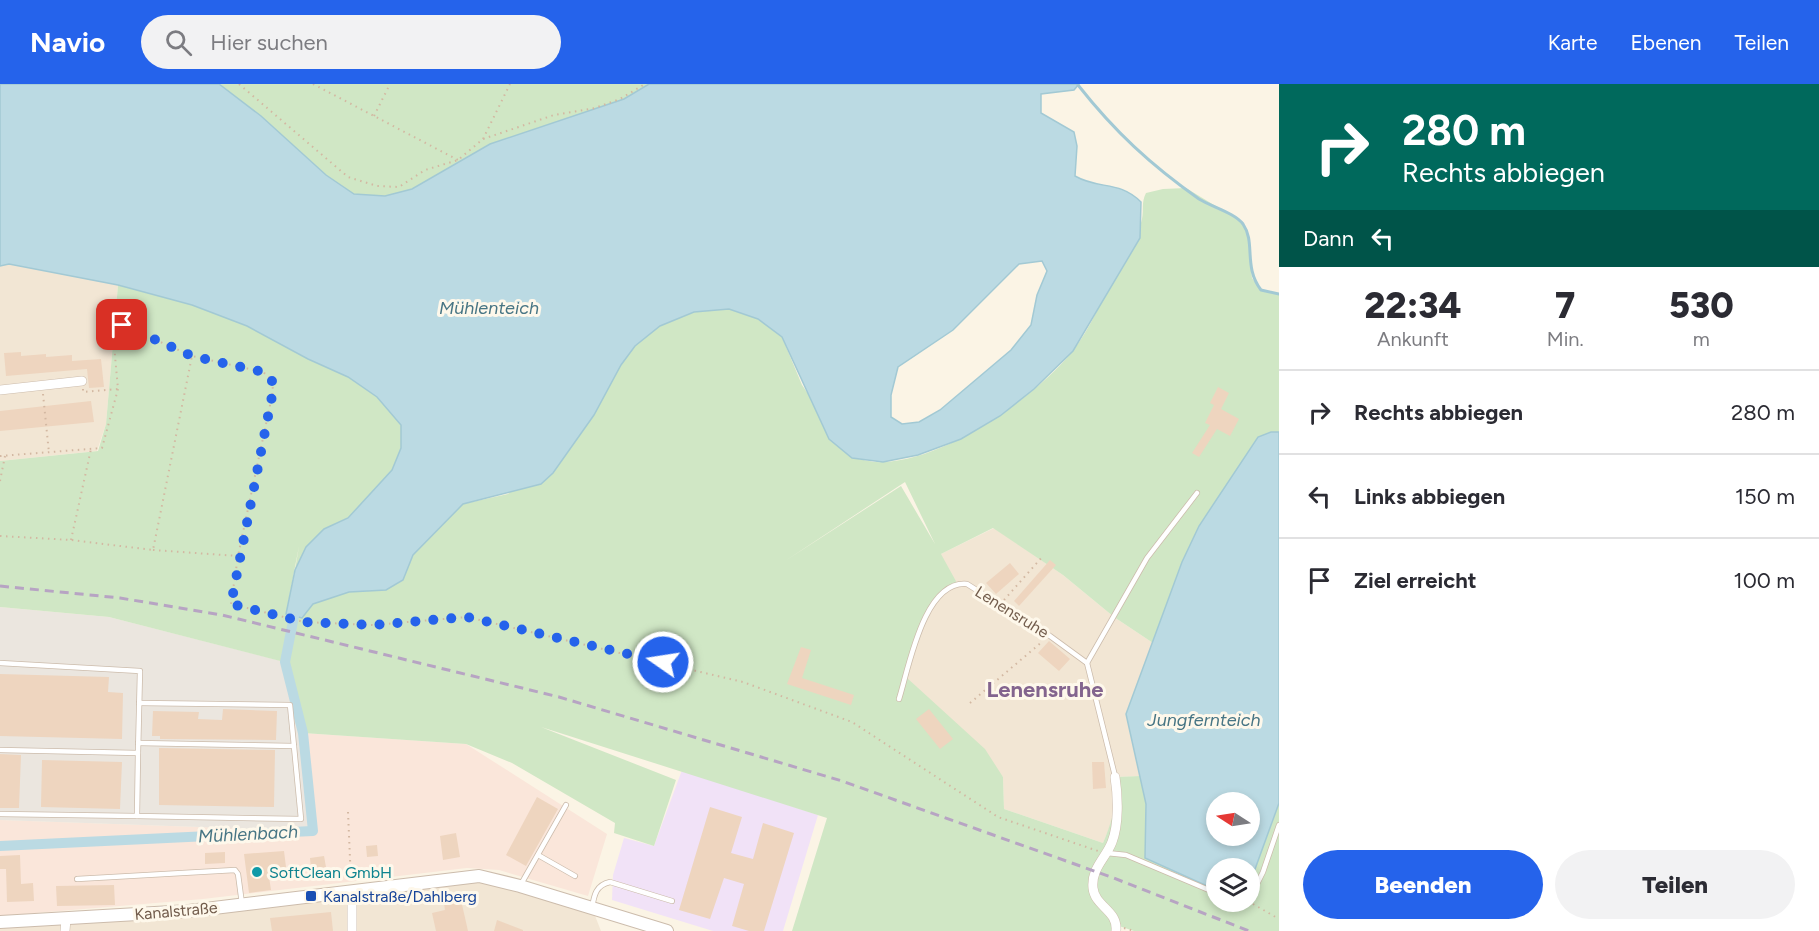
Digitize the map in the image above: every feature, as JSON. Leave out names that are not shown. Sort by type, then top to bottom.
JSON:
[{"type":"street","points":[[0,390],[82,381]]},
{"type":"street","points":[[1115,777],[1117,792],[1113,840],[1099,862],[1093,890],[1096,898],[1114,915],[1116,931]]},
{"type":"street","name":"Kanalstraße","points":[[0,922],[66,925],[480,876],[667,931]]},
{"type":"street","points":[[352,891],[352,931]]},
{"type":"lane","points":[[1115,777],[1087,663],[1147,558],[1197,493]]},
{"type":"lane","name":"Lenensruhe","points":[[899,699],[927,612],[939,593],[957,583],[967,584],[1000,604],[1087,663]]},
{"type":"lane","points":[[0,663],[140,671],[137,816]]},
{"type":"lane","points":[[0,814],[301,819],[290,705],[139,703]]},
{"type":"lane","points":[[138,743],[294,746]]},
{"type":"lane","points":[[0,750],[138,753]]},
{"type":"lane","points":[[520,886],[566,805]]},
{"type":"lane","points":[[1260,873],[1279,825]]},
{"type":"lane","points":[[1106,854],[1126,855],[1206,889]]},
{"type":"lane","points":[[538,855],[575,876]]},
{"type":"lane","points":[[77,879],[235,870],[238,874],[242,904]]},
{"type":"lane","points":[[592,908],[595,892],[602,884],[610,882],[672,900]]},
{"type":"path","points":[[239,84],[348,177],[377,186],[399,187],[425,170],[458,160],[483,139],[554,115],[612,102],[645,84]]},
{"type":"path","points":[[313,84],[458,160]]},
{"type":"path","points":[[374,116],[390,84]]},
{"type":"path","points":[[483,139],[510,84]]},
{"type":"path","points":[[0,456],[102,448],[118,388],[113,333],[117,326],[122,325],[192,356],[263,372],[272,381],[273,391],[238,556],[231,604],[304,622],[373,625],[467,617],[743,682],[859,726],[998,817],[1106,854]]},
{"type":"path","points":[[153,550],[192,356]]},
{"type":"path","points":[[82,381],[83,392],[118,388]]},
{"type":"path","points":[[42,385],[49,453]]},
{"type":"path","points":[[71,540],[91,449]]},
{"type":"path","points":[[0,481],[4,456]]},
{"type":"path","points":[[0,536],[71,540],[153,550],[238,556]]},
{"type":"path","points":[[1000,604],[1043,556]]},
{"type":"path","points":[[970,703],[1050,636]]},
{"type":"path","points":[[348,812],[352,891]]},
{"type":"path","points":[[1260,909],[1279,919]]},
{"type":"shaded area","points":[[9,264],[118,285],[106,424],[97,451],[0,461],[0,266]]},
{"type":"shaded area","points":[[994,528],[1063,575],[1114,617],[1153,643],[1126,714],[1140,776],[1115,777],[1117,792],[1110,826],[1103,843],[1004,809],[1003,777],[906,677],[927,612],[939,593],[941,554]]},
{"type":"shaded area","points":[[0,607],[109,617],[285,662],[303,733],[313,831],[0,820]]},
{"type":"shaded area","points":[[303,733],[466,744],[607,834],[588,896],[499,870],[467,868],[203,899],[0,916],[0,820],[313,831]]},
{"type":"shaded area","points":[[682,770],[818,815],[783,931],[713,931],[612,900],[613,875],[624,838],[654,846]]},
{"type":"shaded area","points":[[463,877],[592,908],[601,931],[0,931],[0,922],[66,919]]},
{"type":"green space","points":[[219,84],[649,84],[624,99],[490,144],[412,189],[385,196],[354,194],[326,175],[261,116]]},
{"type":"green space","points":[[1186,188],[1242,222],[1248,235],[1252,278],[1261,290],[1279,294],[1279,432],[1271,432],[1182,562],[1153,643],[1114,617],[1063,575],[993,528],[941,554],[957,583],[939,593],[927,612],[906,677],[985,749],[1003,777],[1004,809],[1103,843],[1114,811],[1115,777],[1140,776],[1146,804],[1145,858],[1206,885],[1206,912],[1260,912],[1259,858],[1279,803],[1279,931],[1134,931],[1116,925],[1114,931],[792,931],[827,818],[541,727],[676,780],[654,846],[614,833],[615,823],[512,763],[466,744],[303,733],[284,662],[109,617],[0,607],[0,461],[98,451],[106,424],[118,285],[192,305],[247,326],[308,359],[348,377],[377,397],[401,425],[401,448],[392,470],[348,518],[324,529],[306,547],[295,570],[299,546],[286,614],[302,618],[313,604],[349,592],[386,590],[403,580],[413,555],[463,504],[508,494],[594,415],[620,365],[635,346],[660,326],[694,312],[729,309],[758,319],[782,337],[802,385],[852,458],[879,462],[908,459],[934,451],[960,439],[1012,407],[1035,389],[1079,343],[1138,232],[1146,193],[1163,189]],"holes":[[[905,482],[935,544],[901,486],[785,561]]]},
{"type":"water","name":"Mühlenteich","points":[[0,84],[219,84],[261,116],[326,175],[354,194],[385,196],[412,189],[490,144],[624,99],[649,84],[1079,84],[1074,90],[1041,94],[1041,113],[1074,132],[1077,146],[1075,176],[1092,183],[1125,191],[1141,202],[1140,238],[1073,351],[1034,389],[1000,416],[961,439],[918,455],[883,462],[852,458],[829,439],[782,337],[758,319],[729,309],[694,312],[660,326],[635,346],[621,365],[594,415],[553,473],[541,484],[463,504],[413,555],[403,580],[386,590],[349,592],[313,604],[302,618],[286,614],[295,570],[306,547],[324,529],[348,518],[392,470],[401,448],[401,425],[377,397],[348,377],[308,359],[247,326],[192,305],[118,285],[9,264],[0,266]],"holes":[[[1042,261],[1047,271],[1037,295],[1031,325],[1011,350],[940,410],[919,422],[902,424],[891,417],[891,395],[898,367],[953,330],[1019,264]]]},
{"type":"water","name":"Jungfernteich","points":[[1271,432],[1279,432],[1279,803],[1259,858],[1206,858],[1206,885],[1145,858],[1146,804],[1126,714],[1182,562],[1199,526],[1258,437]]},
{"type":"building","points":[[21,352],[21,356],[72,355],[72,361],[101,359],[104,387],[89,388],[87,369],[6,376],[4,353]]},
{"type":"building","points":[[1218,387],[1229,393],[1221,409],[1239,419],[1230,436],[1217,429],[1199,457],[1192,453],[1210,425],[1205,423],[1214,405],[1210,403]]},
{"type":"building","points":[[91,401],[94,422],[0,431],[0,411]]},
{"type":"building","points":[[1050,560],[1056,565],[1019,606],[1014,601]]},
{"type":"building","points":[[1010,563],[1019,574],[996,594],[986,583]]},
{"type":"building","points":[[1049,641],[1070,659],[1059,671],[1038,653]]},
{"type":"building","points":[[801,647],[811,650],[802,678],[854,695],[851,705],[787,684]]},
{"type":"building","points":[[0,674],[109,677],[108,692],[123,693],[122,739],[0,736]]},
{"type":"building","points":[[223,709],[277,711],[276,740],[160,739],[160,736],[152,736],[153,711],[199,712],[198,719],[222,720]]},
{"type":"building","points":[[929,709],[953,739],[940,749],[916,719]]},
{"type":"building","points":[[159,748],[275,750],[274,807],[159,805]]},
{"type":"building","points":[[0,754],[21,755],[19,808],[0,808]]},
{"type":"building","points":[[42,760],[122,762],[120,809],[41,807]]},
{"type":"building","points":[[1092,762],[1104,762],[1106,788],[1093,789]]},
{"type":"building","points":[[537,797],[558,809],[526,866],[506,855]]},
{"type":"building","points":[[710,807],[742,817],[731,853],[753,859],[763,823],[794,833],[764,931],[749,931],[732,926],[744,884],[724,878],[710,919],[679,910]]},
{"type":"building","points":[[456,833],[460,857],[443,860],[440,836]]},
{"type":"building","points":[[377,845],[378,856],[367,857],[366,846]]},
{"type":"building","name":"SoftClean GmbH","points":[[284,851],[287,875],[269,877],[271,890],[249,893],[244,854]]},
{"type":"building","points":[[225,852],[225,863],[205,864],[205,853]]},
{"type":"building","points":[[20,855],[21,884],[33,883],[34,901],[7,902],[6,869],[0,869],[0,856]]},
{"type":"building","points":[[324,856],[326,867],[311,869],[310,858]]},
{"type":"building","points":[[114,885],[115,905],[57,906],[56,886]]},
{"type":"building","points":[[461,900],[468,931],[436,931],[432,913],[445,910],[444,903]]},
{"type":"building","points":[[331,912],[333,931],[272,931],[270,918]]},
{"type":"building","points":[[497,920],[523,930],[523,931],[494,931]]},
{"type":"waterway","points":[[1078,85],[1120,133],[1149,160],[1199,199],[1229,213],[1243,224],[1249,239],[1252,272],[1256,281],[1261,290],[1279,294]]},
{"type":"waterway","name":"Mühlenbach","points":[[0,846],[313,831],[303,733],[285,662],[294,616]]},
{"type":"railway","points":[[0,586],[120,598],[222,615],[559,697],[842,781],[1111,877],[1249,931]]},
{"type":"place","name":"SoftClean GmbH","points":[[257,872]]},
{"type":"place","name":"Kanalstraße/Dahlberg","points":[[311,896]]},
{"type":"district","name":"Lenensruhe","points":[[1045,689]]},
{"type":"route","points":[[122,325],[192,356],[263,372],[272,381],[273,391],[238,556],[231,604],[304,622],[373,625],[467,617],[663,662]]}]
